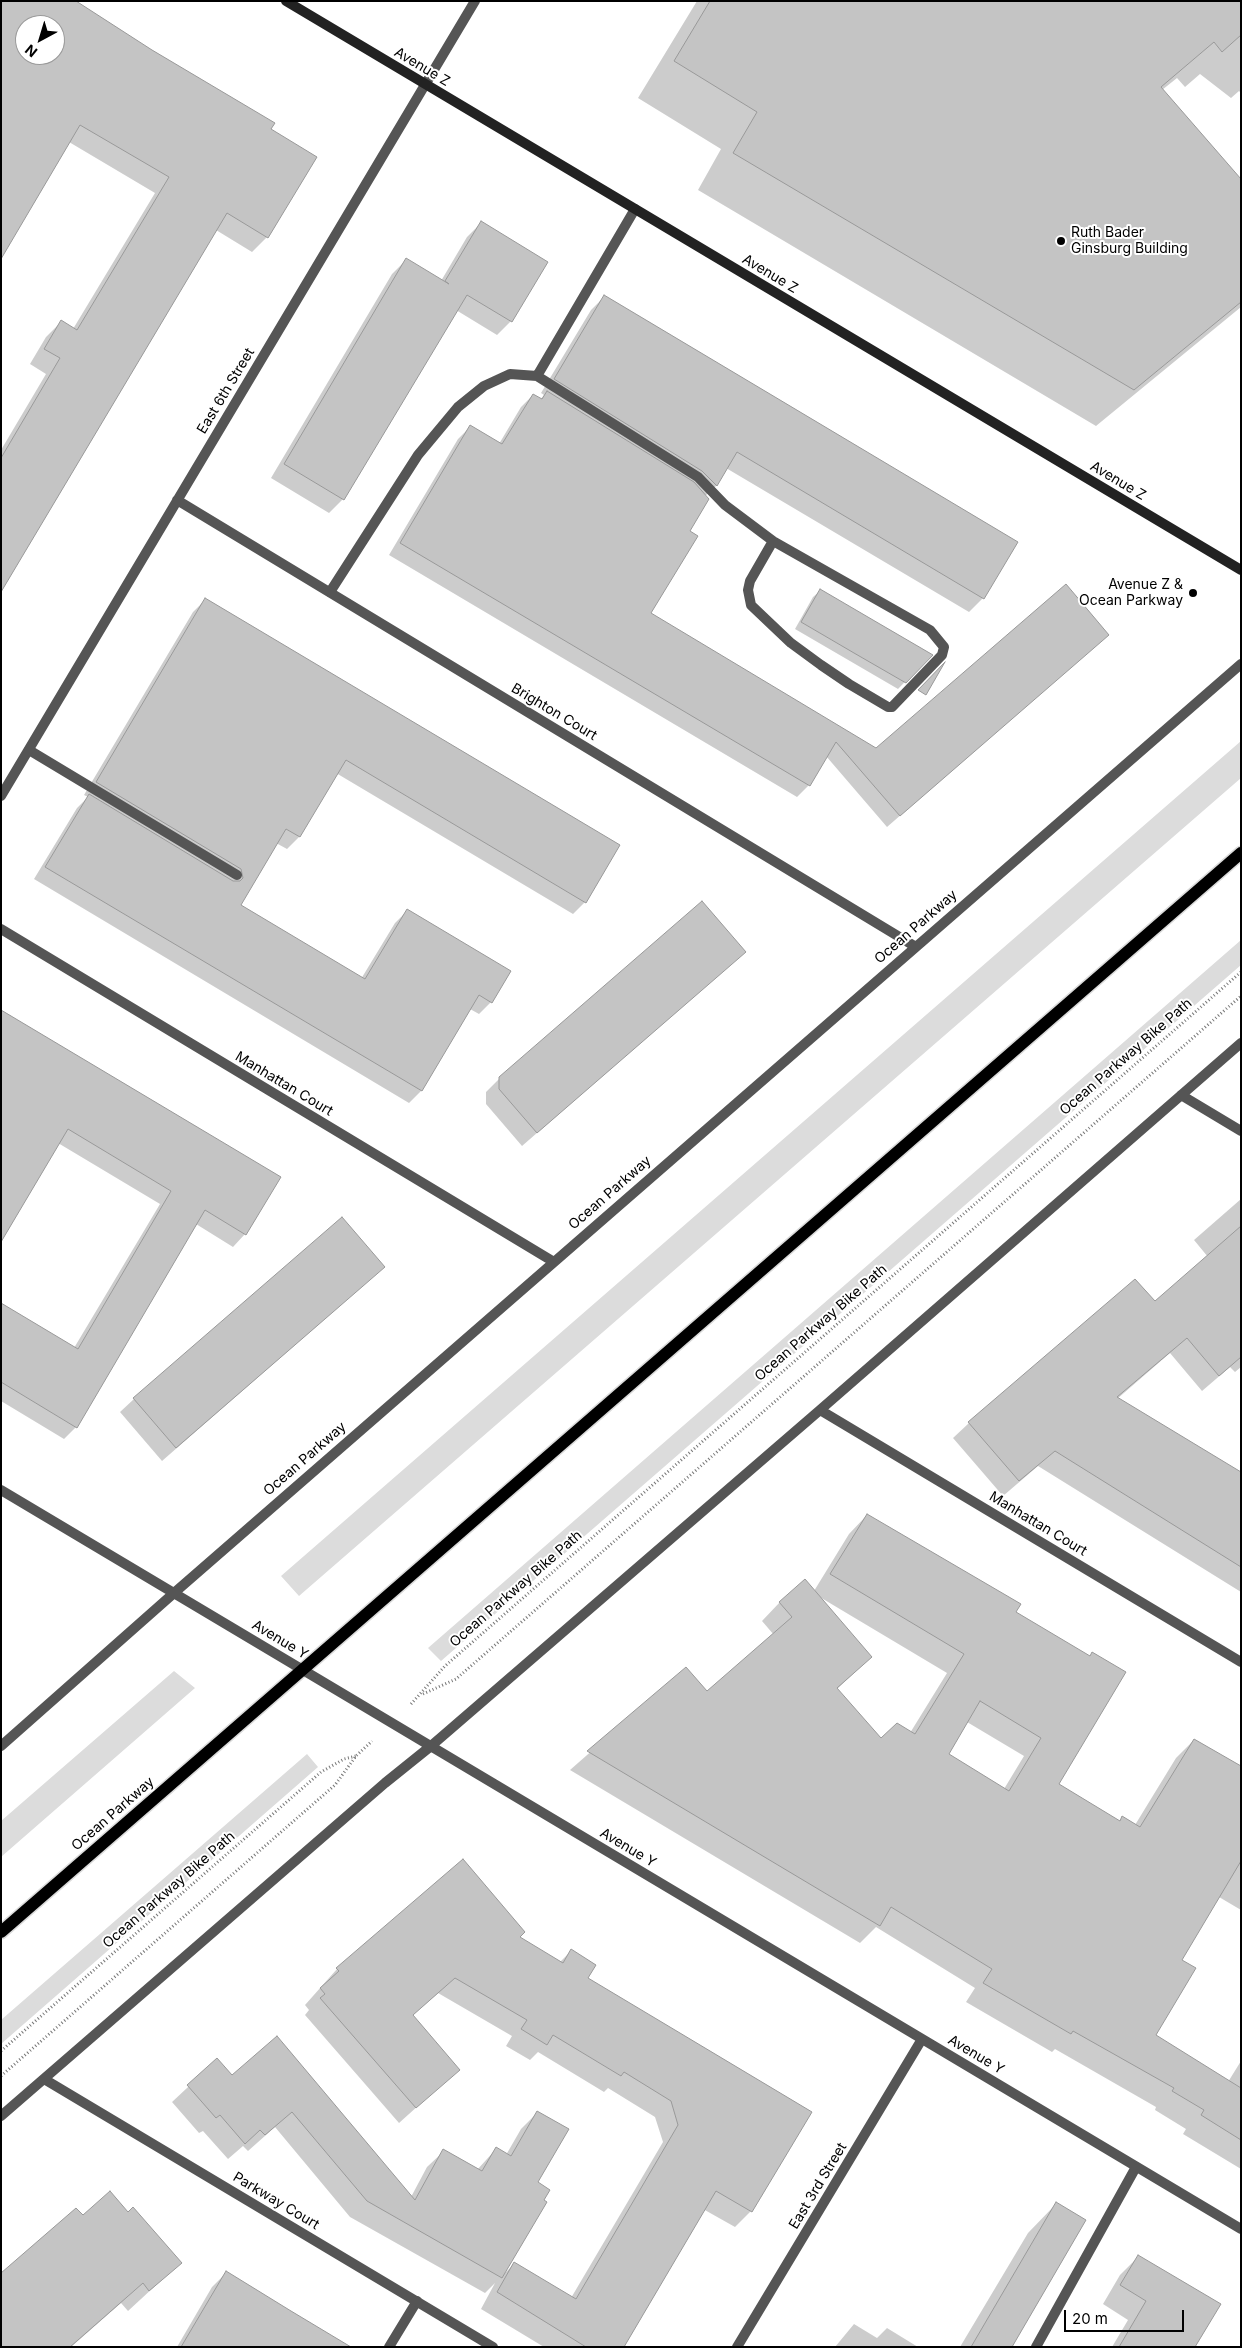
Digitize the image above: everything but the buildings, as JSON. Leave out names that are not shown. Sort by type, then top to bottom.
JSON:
[{"type":"main road","name":"Ocean Parkway","points":[[1,1932],[1241,853]]},
{"type":"street","name":"Avenue Z","points":[[286,1],[1241,570]]},
{"type":"street","name":"East 6th Street","points":[[1,796],[476,1]]},
{"type":"street","points":[[536,376],[635,209]]},
{"type":"street","points":[[330,592],[418,455],[458,407],[484,386],[510,374],[536,376],[698,477],[725,505],[773,540],[930,630],[944,647],[942,656],[892,707],[888,707],[857,689],[821,665],[792,643],[750,605],[748,590],[750,581],[773,540]]},
{"type":"street","name":"Brighton Court","points":[[177,500],[916,947]]},
{"type":"street","name":"Ocean Parkway","points":[[1,1746],[174,1592],[1241,664]]},
{"type":"street","points":[[29,750],[237,875]]},
{"type":"street","name":"Manhattan Court","points":[[1,929],[554,1262]]},
{"type":"street","points":[[1,2116],[384,1783],[431,1746],[820,1410],[1241,1043]]},
{"type":"street","points":[[1181,1095],[1241,1131]]},
{"type":"street","name":"Manhattan Court","points":[[820,1410],[1241,1662]]},
{"type":"street","name":"Avenue Y","points":[[1,1490],[1241,2229]]},
{"type":"street","name":"East 3rd Street","points":[[737,2347],[922,2039]]},
{"type":"street","name":"Parkway Court","points":[[44,2079],[493,2347]]},
{"type":"street","points":[[1036,2347],[1136,2167]]},
{"type":"street","points":[[389,2347],[417,2301]]},
{"type":"path","name":"Ocean Parkway Bike Path","points":[[1241,972],[445,1666],[420,1695],[456,1679],[1241,996]]},
{"type":"path","name":"Ocean Parkway Bike Path","points":[[1,2051],[321,1772],[344,1759],[356,1756],[335,1785],[1,2076]]},
{"type":"shaded area","points":[[1241,741],[1241,778],[299,1596],[281,1576]]},
{"type":"shaded area","points":[[1241,940],[1241,965],[441,1661],[428,1648]]},
{"type":"shaded area","points":[[174,1671],[195,1688],[1,1857],[1,1821]]},
{"type":"shaded area","points":[[307,1754],[318,1767],[1,2044],[1,2020]]},
{"type":"place","name":"Ruth Bader Ginsburg Building","points":[[1061,241]]},
{"type":"place","name":"Avenue Z & Ocean Parkway","points":[[1193,593]]}]
